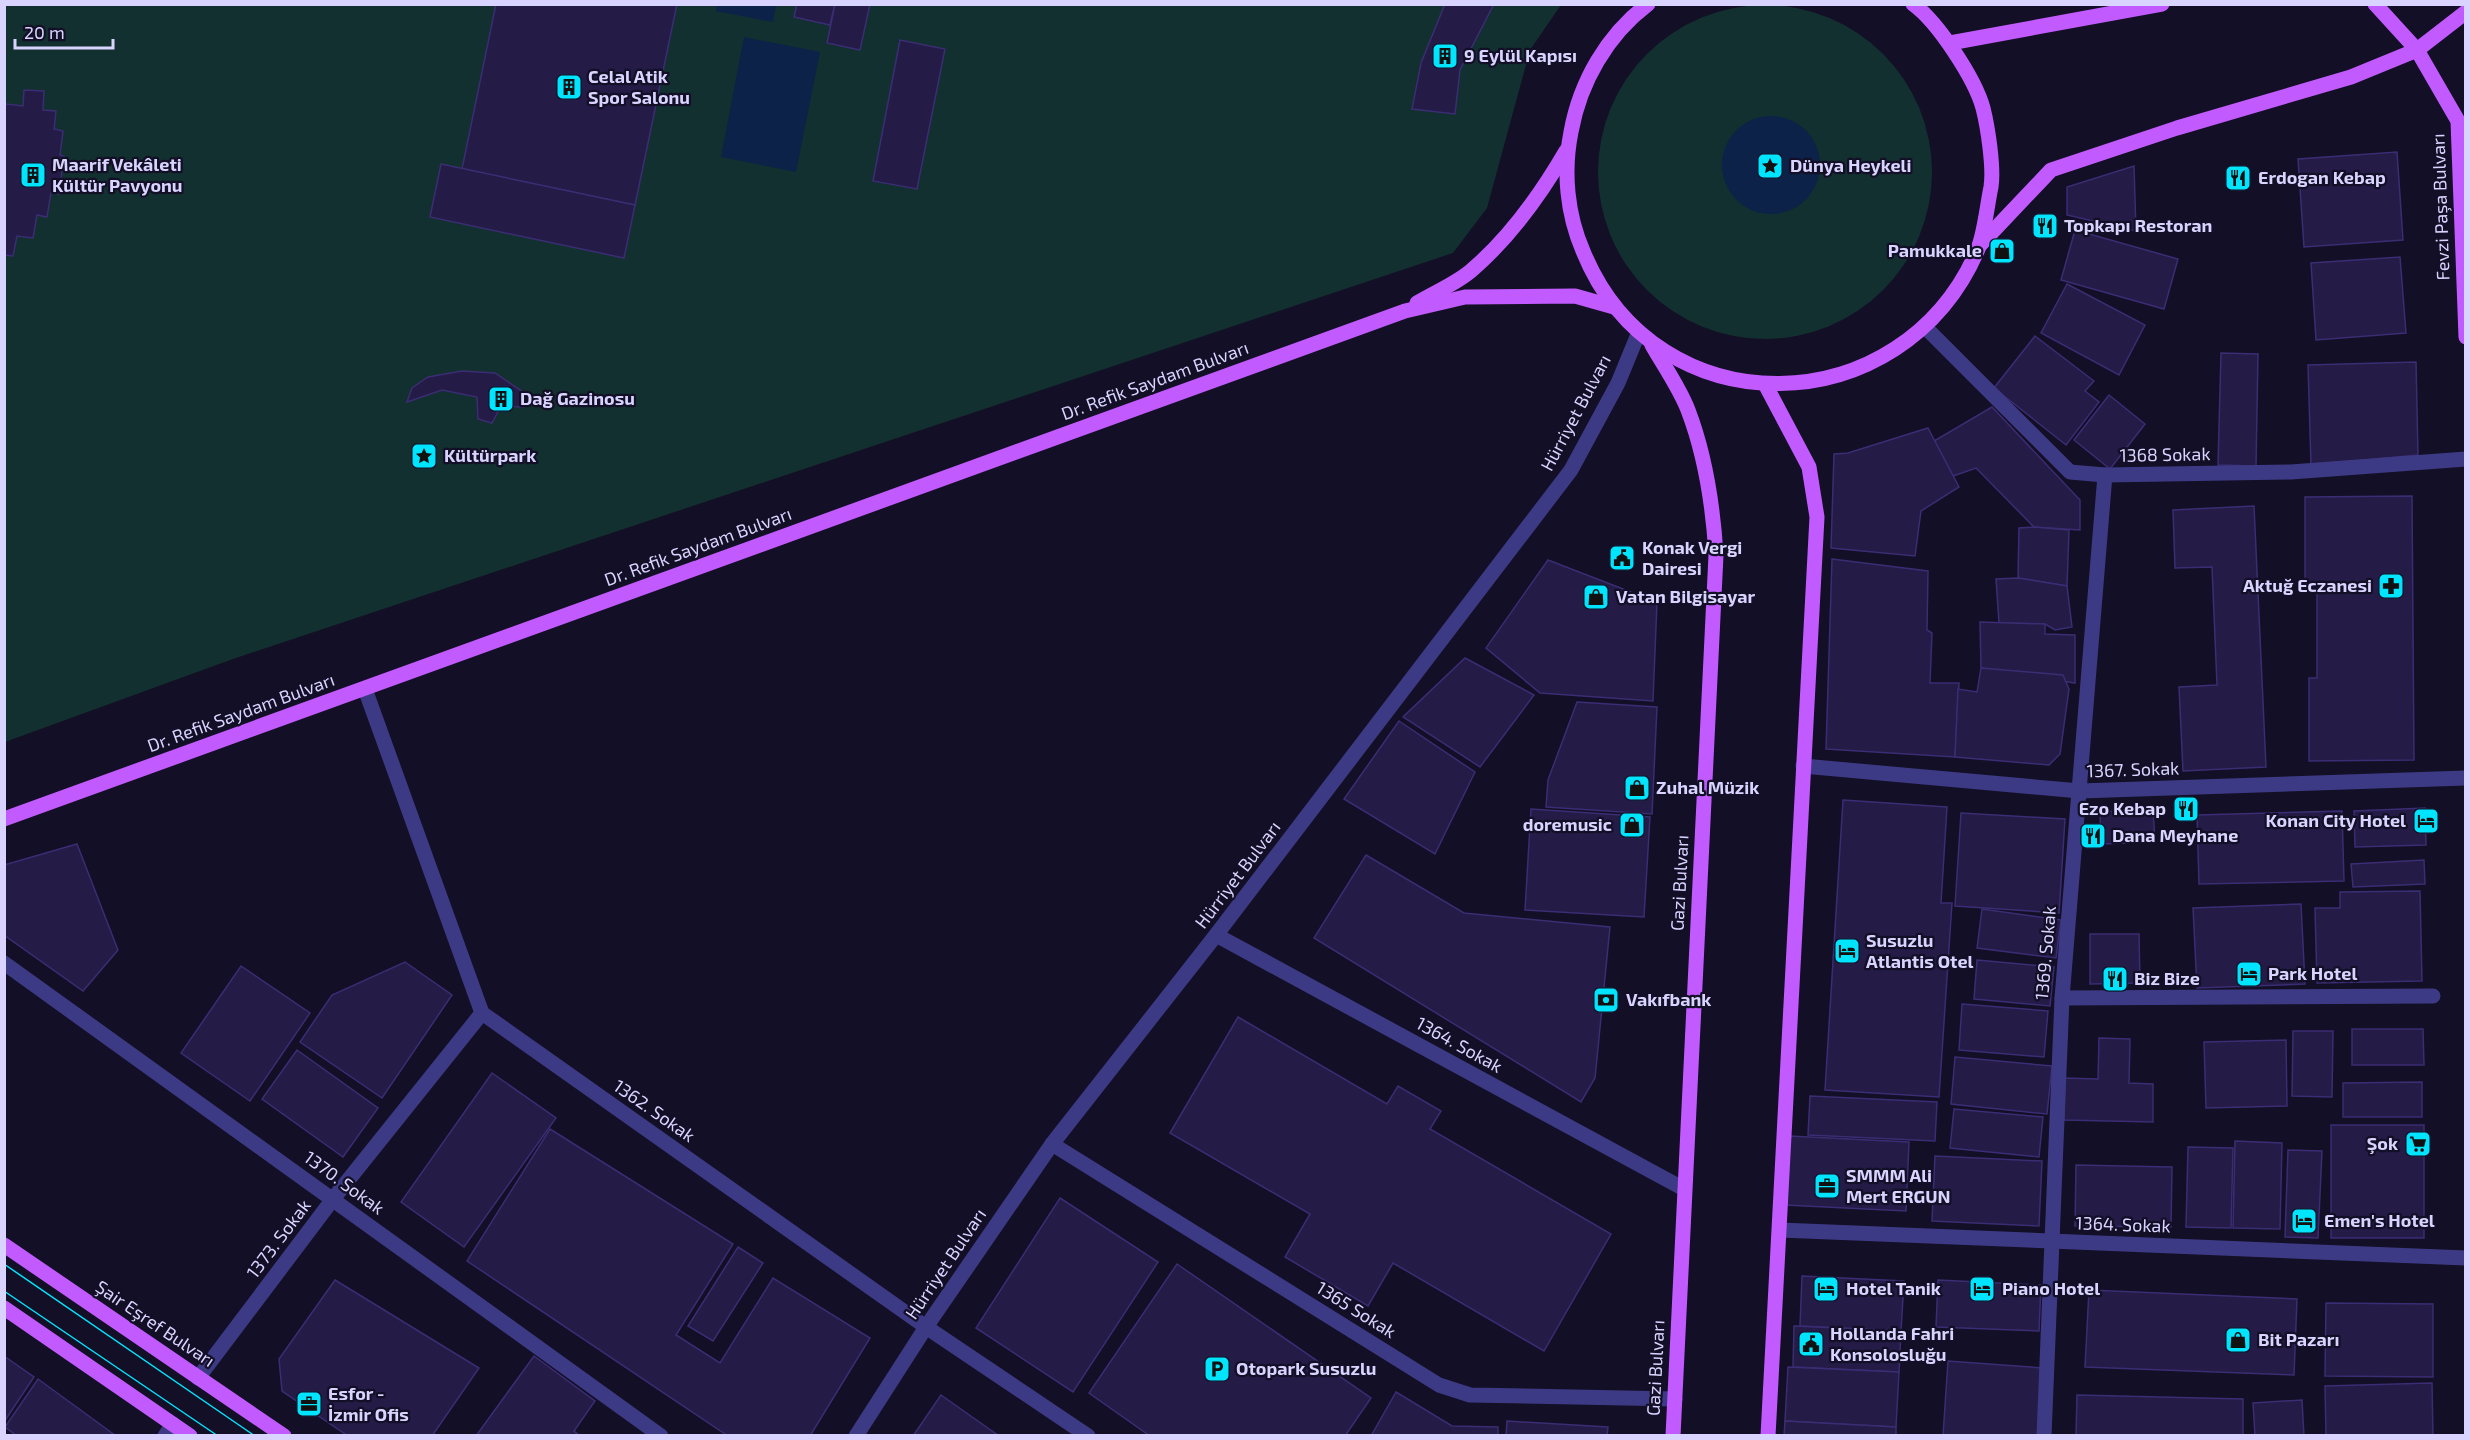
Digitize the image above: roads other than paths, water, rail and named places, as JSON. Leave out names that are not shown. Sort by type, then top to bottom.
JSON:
[{"type":"main road","points":[[1648,4],[1629,18],[1593,67],[1575,107],[1567,149],[1567,191],[1575,233],[1591,272],[1614,307],[1652,345],[1719,376],[1765,384],[1823,381],[1878,361],[1925,327],[1956,290],[1979,247],[2051,170],[2177,128],[2351,77],[2417,50],[2466,12]]},
{"type":"main road","points":[[1913,4],[1950,43],[1983,107],[1992,177],[1979,247]]},
{"type":"main road","points":[[1950,43],[2162,4]]},
{"type":"main road","name":"Fevzi Paşa Bulvarı","points":[[2375,4],[2417,50],[2462,117],[2466,337]]},
{"type":"main road","points":[[1405,311],[1472,270],[1510,232],[1545,186],[1567,149]]},
{"type":"main road","points":[[1405,311],[1465,297],[1575,296],[1614,307]]},
{"type":"main road","name":"Dr. Refik Saydam Bulvarı","points":[[4,819],[1405,311]]},
{"type":"main road","name":"Gazi Bulvarı","points":[[1652,345],[1687,408],[1702,456],[1713,505],[1716,555],[1673,1436]]},
{"type":"main road","points":[[1765,384],[1809,467],[1816,518],[1768,1436]]},
{"type":"main road","name":"Şair Eşref Bulvarı","points":[[4,1245],[284,1436]]},
{"type":"main road","points":[[4,1308],[169,1430],[190,1436]]},
{"type":"street","name":"1368 Sokak","points":[[1925,327],[2070,472],[2105,476],[2291,472],[2466,459]]},
{"type":"street","name":"Hürriyet Bulvarı","points":[[856,1436],[926,1327],[1052,1143],[1216,935],[1571,470],[1618,383],[1639,332]]},
{"type":"street","name":"1369. Sokak","points":[[2044,1436],[2062,998],[2105,476]]},
{"type":"street","points":[[365,689],[482,1013]]},
{"type":"street","name":"1367. Sokak","points":[[1803,766],[2080,791],[2466,778]]},
{"type":"street","name":"1364. Sokak","points":[[1216,935],[1684,1189]]},
{"type":"street","name":"1370. Sokak","points":[[4,963],[661,1436]]},
{"type":"street","points":[[2062,998],[2433,996]]},
{"type":"street","name":"1373. Sokak","points":[[198,1378],[333,1199],[482,1013]]},
{"type":"street","name":"1362. Sokak","points":[[482,1013],[926,1327],[1088,1436]]},
{"type":"street","name":"1365 Sokak","points":[[1052,1143],[1439,1385],[1470,1395],[1675,1399]]},
{"type":"street","name":"1364. Sokak","points":[[1780,1230],[2466,1258]]},
{"type":"water","points":[[717,4],[776,5],[773,22],[716,11]]},
{"type":"water","points":[[744,37],[820,52],[796,172],[721,157]]},
{"type":"water","points":[[1771,116],[1781,117],[1798,124],[1812,138],[1819,155],[1819,175],[1812,192],[1798,206],[1781,213],[1771,214],[1761,213],[1744,206],[1730,192],[1723,175],[1722,165],[1723,155],[1730,138],[1744,124],[1761,117]]},
{"type":"tram line","points":[[4,1264],[255,1436]]},
{"type":"tram line","points":[[4,1291],[218,1436]]},
{"type":"place","name":"9 Eylül Kapısı","points":[[1445,56]]},
{"type":"place","name":"Celal Atik Spor Salonu","points":[[569,87]]},
{"type":"place","name":"Dünya Heykeli","points":[[1770,166]]},
{"type":"place","name":"Maarif Vekâleti Kültür Pavyonu","points":[[33,175]]},
{"type":"place","name":"Erdogan Kebap","points":[[2238,178]]},
{"type":"place","name":"Topkapı Restoran","points":[[2045,226]]},
{"type":"place","name":"Pamukkale","points":[[2002,251]]},
{"type":"place","name":"Dağ Gazinosu","points":[[501,399]]},
{"type":"place","name":"Kültürpark","points":[[424,456]]},
{"type":"place","name":"Konak Vergi Dairesi","points":[[1622,558]]},
{"type":"place","name":"Aktuğ Eczanesi","points":[[2391,586]]},
{"type":"place","name":"Vatan Bilgisayar","points":[[1596,597]]},
{"type":"place","name":"Zuhal Müzik","points":[[1637,788]]},
{"type":"place","name":"Ezo Kebap","points":[[2186,809]]},
{"type":"place","name":"Konan City Hotel","points":[[2426,821]]},
{"type":"place","name":"doremusic","points":[[1632,825]]},
{"type":"place","name":"Dana Meyhane","points":[[2093,836]]},
{"type":"place","name":"Susuzlu Atlantis Otel","points":[[1847,951]]},
{"type":"place","name":"Park Hotel","points":[[2249,974]]},
{"type":"place","name":"Biz Bize","points":[[2115,979]]},
{"type":"place","name":"Vakıfbank","points":[[1606,1000]]},
{"type":"place","name":"Şok","points":[[2418,1144]]},
{"type":"place","name":"SMMM Ali Mert ERGUN","points":[[1827,1186]]},
{"type":"place","name":"Emen's Hotel","points":[[2304,1221]]},
{"type":"place","name":"Hotel Tanik","points":[[1826,1289]]},
{"type":"place","name":"Piano Hotel","points":[[1982,1289]]},
{"type":"place","name":"Bit Pazarı","points":[[2238,1340]]},
{"type":"place","name":"Hollanda Fahri Konsolosluğu","points":[[1811,1344]]},
{"type":"place","name":"Otopark Susuzlu","points":[[1217,1369]]},
{"type":"place","name":"Esfor - İzmir Ofis","points":[[309,1404]]}]
